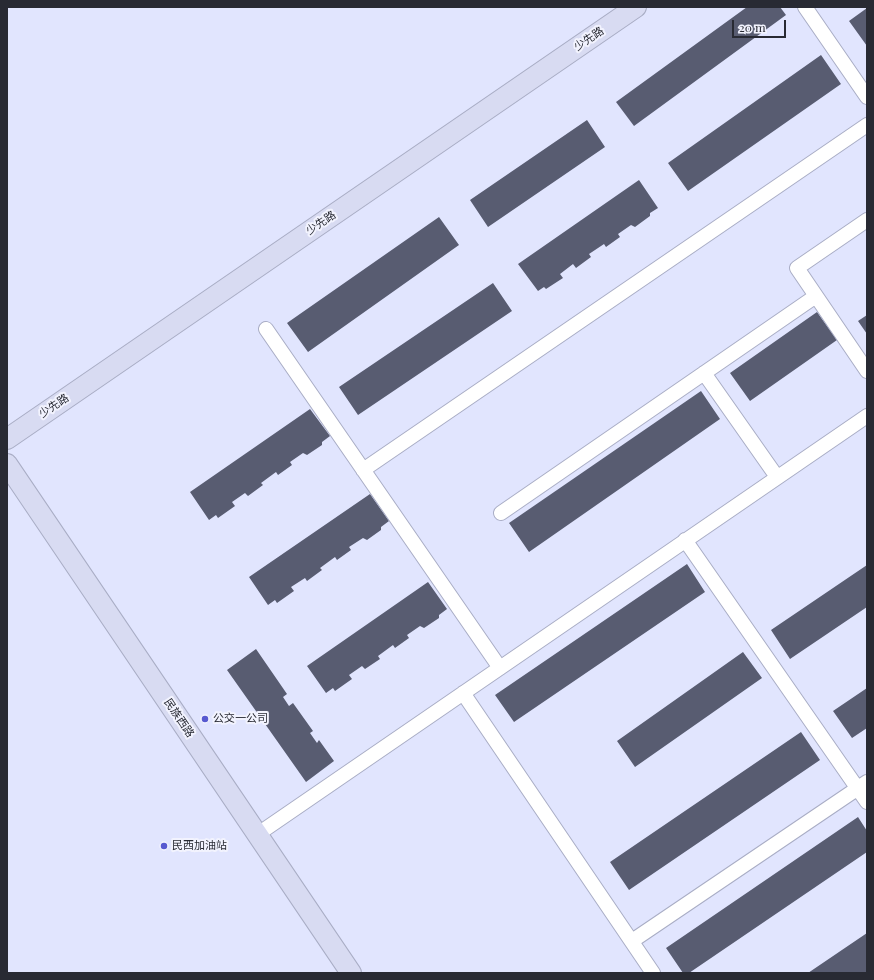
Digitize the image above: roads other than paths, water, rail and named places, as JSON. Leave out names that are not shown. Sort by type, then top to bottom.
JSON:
[{"type":"main road","name":"少先路","points":[[7,438],[636,7]]},
{"type":"main road","name":"民族西路","points":[[7,464],[351,973]]},
{"type":"street","points":[[805,7],[867,97]]},
{"type":"street","points":[[363,470],[867,124]]},
{"type":"street","points":[[867,220],[798,268],[867,372]]},
{"type":"street","points":[[501,513],[816,296]]},
{"type":"street","points":[[266,329],[500,668]]},
{"type":"street","points":[[704,373],[777,477]]},
{"type":"street","points":[[258,834],[867,416]]},
{"type":"street","points":[[685,540],[862,785],[867,802]]},
{"type":"street","points":[[462,693],[653,973]]},
{"type":"street","points":[[632,941],[862,785]]},
{"type":"place","name":"公交一公司","points":[[205,719]]},
{"type":"place","name":"民西加油站","points":[[164,846]]}]
